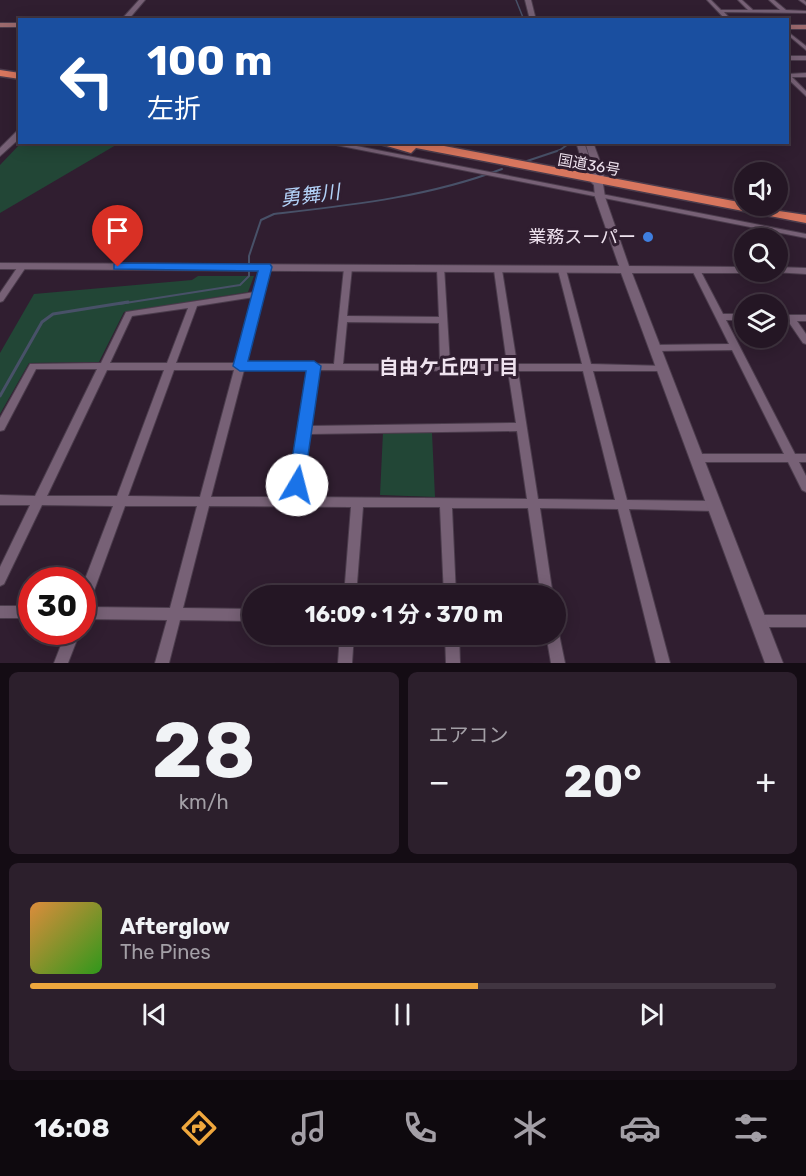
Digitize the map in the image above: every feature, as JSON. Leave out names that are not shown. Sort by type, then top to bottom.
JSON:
[{"type":"highway","points":[[0,68],[18,71]]},
{"type":"highway","points":[[0,73],[18,76]]},
{"type":"highway","name":"国道36号","points":[[388,144],[598,184],[674,197],[689,197],[806,219]]},
{"type":"highway","name":"国道36号","points":[[411,144],[598,184]]},
{"type":"main road","points":[[0,25],[18,25]]},
{"type":"main road","points":[[789,27],[806,27]]},
{"type":"street","points":[[126,18],[142,0]]},
{"type":"street","points":[[528,0],[532,18]]},
{"type":"street","points":[[709,0],[727,18]]},
{"type":"street","points":[[740,0],[752,12]]},
{"type":"street","points":[[771,0],[785,12]]},
{"type":"street","points":[[801,0],[806,4]]},
{"type":"street","points":[[530,8],[538,18]]},
{"type":"street","points":[[721,11],[806,12]]},
{"type":"street","points":[[789,34],[806,49]]},
{"type":"street","points":[[789,42],[806,42]]},
{"type":"street","points":[[789,58],[806,58]]},
{"type":"street","points":[[789,76],[806,75]]},
{"type":"street","points":[[789,77],[806,94]]},
{"type":"street","points":[[0,153],[18,135]]},
{"type":"street","points":[[334,144],[502,176],[598,184],[806,236]]},
{"type":"street","points":[[581,144],[598,184],[625,269],[654,348],[774,663]]},
{"type":"street","points":[[590,144],[600,172],[598,184]]},
{"type":"street","points":[[0,267],[734,270]]},
{"type":"street","points":[[0,299],[22,267]]},
{"type":"street","points":[[162,663],[240,366],[258,294],[262,267]]},
{"type":"street","points":[[338,366],[348,268]]},
{"type":"street","points":[[441,269],[446,367]]},
{"type":"street","points":[[498,270],[545,585]]},
{"type":"street","points":[[562,270],[663,663]]},
{"type":"street","points":[[696,270],[734,343]]},
{"type":"street","points":[[788,270],[806,271]]},
{"type":"street","points":[[0,580],[129,314],[258,294]]},
{"type":"street","points":[[96,569],[193,304]]},
{"type":"street","points":[[720,317],[734,317]]},
{"type":"street","points":[[791,318],[806,318]]},
{"type":"street","points":[[791,318],[806,341]]},
{"type":"street","points":[[343,319],[443,320]]},
{"type":"street","points":[[654,348],[734,347]]},
{"type":"street","points":[[736,348],[806,487]]},
{"type":"street","points":[[0,427],[33,366],[662,368]]},
{"type":"street","points":[[294,503],[314,366]]},
{"type":"street","points":[[304,430],[521,427]]},
{"type":"street","points":[[696,458],[806,458]]},
{"type":"street","points":[[0,500],[357,504],[532,501],[714,506]]},
{"type":"street","points":[[351,585],[357,504]]},
{"type":"street","points":[[446,504],[450,585]]},
{"type":"street","points":[[0,612],[18,612]]},
{"type":"street","points":[[96,613],[242,615]]},
{"type":"street","points":[[758,621],[806,621]]},
{"type":"street","points":[[61,663],[68,645]]},
{"type":"street","points":[[345,663],[347,645]]},
{"type":"street","points":[[452,645],[453,663]]},
{"type":"street","points":[[555,645],[558,663]]},
{"type":"green space","points":[[20,144],[116,145],[0,213],[0,165]]},
{"type":"green space","points":[[198,276],[254,276],[248,292],[124,312],[99,362],[29,363],[0,414],[0,353],[34,294],[192,280]]},
{"type":"green space","points":[[383,432],[432,433],[435,497],[380,495]]},
{"type":"waterway","name":"勇舞川","points":[[516,0],[523,18]]},
{"type":"waterway","name":"勇舞川","points":[[527,161],[560,150],[568,144]]},
{"type":"waterway","name":"勇舞川","points":[[119,304],[240,285],[249,276],[249,256],[261,220],[274,214],[389,199],[446,187],[502,169]]},
{"type":"waterway","name":"勇舞川","points":[[0,396],[42,322],[53,314],[128,302]]},
{"type":"place","name":"業務スーパー","points":[[648,237]]},
{"type":"district","name":"自由ケ丘四丁目","points":[[449,367]]},
{"type":"route","points":[[118,267],[266,267],[240,366],[314,366],[297,485]]}]
